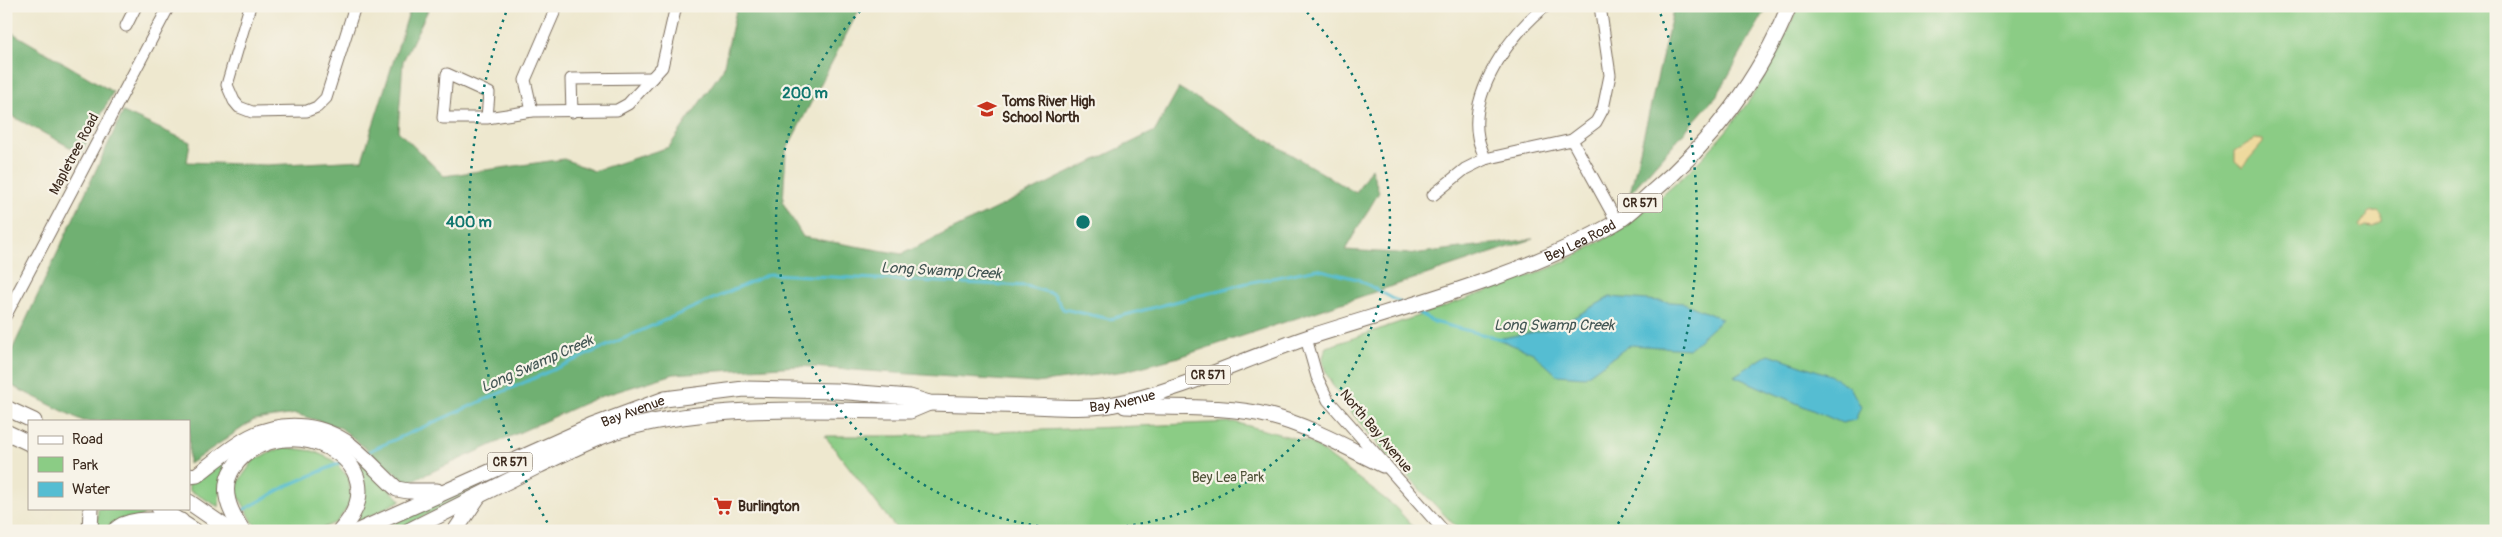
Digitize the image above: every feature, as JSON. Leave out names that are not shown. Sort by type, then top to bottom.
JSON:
[{"type":"main road","name":"Bey Lea Road","points":[[1306,338],[1414,304],[1542,259],[1617,222],[1670,177],[1704,142],[1733,107],[1764,58],[1789,6]]},
{"type":"main road","name":"Bay Avenue","points":[[358,531],[443,491],[618,415],[665,399],[744,389],[836,391],[910,397],[929,403],[1067,407],[1108,405],[1168,390],[1306,338]]},
{"type":"main road","name":"Bay Avenue","points":[[408,531],[591,440],[629,427],[672,418],[760,411],[910,411],[929,403]]},
{"type":"main road","points":[[1108,405],[1234,411],[1268,416],[1307,429],[1383,465]]},
{"type":"main road","points":[[6,408],[32,420]]},
{"type":"main road","points":[[190,476],[197,475],[249,437],[289,426],[314,428],[346,442],[358,477],[360,490],[358,505],[350,520],[340,531]]},
{"type":"main road","points":[[6,432],[28,443]]},
{"type":"main road","points":[[230,523],[226,487],[230,473],[247,453],[277,439],[308,440],[330,448],[353,458],[397,489],[408,491],[443,491]]},
{"type":"main road","points":[[456,531],[480,495]]},
{"type":"main road","points":[[190,503],[230,523]]},
{"type":"main road","points":[[90,531],[91,510]]},
{"type":"main road","points":[[162,510],[188,526]]},
{"type":"main road","points":[[114,531],[125,523],[149,520],[188,526]]},
{"type":"street","points":[[126,26],[136,6]]},
{"type":"street","name":"Mapletree Road","points":[[6,315],[169,6]]},
{"type":"street","points":[[250,6],[227,85],[239,107],[252,112],[308,111],[317,107],[326,98],[355,6]]},
{"type":"street","points":[[532,111],[525,80],[556,6]]},
{"type":"street","points":[[487,118],[489,93],[446,74],[443,118],[487,118],[532,111],[617,110],[628,104],[662,67],[676,6]]},
{"type":"street","points":[[1485,159],[1477,136],[1478,115],[1484,91],[1503,51],[1532,17],[1546,6]]},
{"type":"street","points":[[1433,195],[1465,168],[1485,159],[1572,140],[1596,122],[1603,109],[1610,75],[1600,6]]},
{"type":"street","points":[[572,112],[571,80],[652,78]]},
{"type":"street","points":[[1572,140],[1617,222]]},
{"type":"street","name":"North Bay Avenue","points":[[1306,338],[1317,377],[1328,400],[1383,465],[1444,531]]},
{"type":"green space","points":[[411,6],[430,6],[403,61],[398,131],[444,176],[564,159],[594,171],[669,147],[723,69],[737,6],[861,6],[786,151],[783,203],[803,237],[902,254],[1155,131],[1179,88],[1356,193],[1371,168],[1379,192],[1345,250],[1412,254],[1533,239],[1179,357],[1125,371],[1036,383],[797,366],[674,374],[596,398],[407,483],[341,428],[296,414],[254,420],[190,463],[190,420],[81,420],[6,383],[6,363],[123,112],[190,142],[187,162],[267,165],[362,160]]},
{"type":"green space","points":[[1677,6],[1768,6],[1718,94],[1630,193],[1673,11]]},
{"type":"green space","points":[[1798,6],[2496,6],[2496,531],[1460,531],[1382,448],[1343,400],[1329,379],[1323,362],[1323,356],[1327,347],[1546,270],[1579,254],[1636,216],[1690,171],[1736,119],[1773,61]]},
{"type":"green space","points":[[6,29],[113,92],[81,153],[6,113]]},
{"type":"green space","name":"Bey Lea Park","points":[[1234,422],[1312,443],[1394,506],[1417,531],[898,531],[825,436],[899,436]]},
{"type":"green space","points":[[284,447],[313,451],[333,460],[349,478],[351,502],[337,522],[316,531],[271,531],[254,524],[234,488],[254,460]]},
{"type":"green space","points":[[237,454],[220,490],[219,507],[190,491],[190,481]]},
{"type":"green space","points":[[360,463],[401,500],[356,524],[365,488],[358,465]]},
{"type":"green space","points":[[508,471],[509,473],[395,531],[376,531]]},
{"type":"green space","points":[[98,510],[141,510],[148,513],[108,531],[97,531]]},
{"type":"sand","points":[[2255,139],[2263,140],[2263,143],[2242,167],[2235,161],[2235,151]]},
{"type":"sand","points":[[2378,211],[2382,215],[2382,222],[2374,227],[2366,226],[2361,229],[2359,226],[2369,212]]},
{"type":"water","points":[[1610,297],[1684,303],[1722,319],[1689,349],[1630,345],[1585,377],[1557,375],[1533,353],[1497,339],[1555,328]]},
{"type":"water","points":[[1769,354],[1830,375],[1850,387],[1861,407],[1855,420],[1842,423],[1734,376]]},
{"type":"waterway","name":"Long Swamp Creek","points":[[367,452],[769,274],[1026,286],[1054,294],[1063,309],[1110,319],[1247,283],[1317,269],[1357,279],[1401,303]]},
{"type":"waterway","name":"Long Swamp Creek","points":[[1413,310],[1434,322],[1501,339]]},
{"type":"waterway","name":"Long Swamp Creek","points":[[238,513],[289,485],[340,463]]},
{"type":"waterway","name":"Long Swamp Creek","points":[[200,531],[214,524]]},
{"type":"place","name":"Toms River High School North","points":[[987,109]]},
{"type":"place","name":"Burlington","points":[[723,506]]}]
